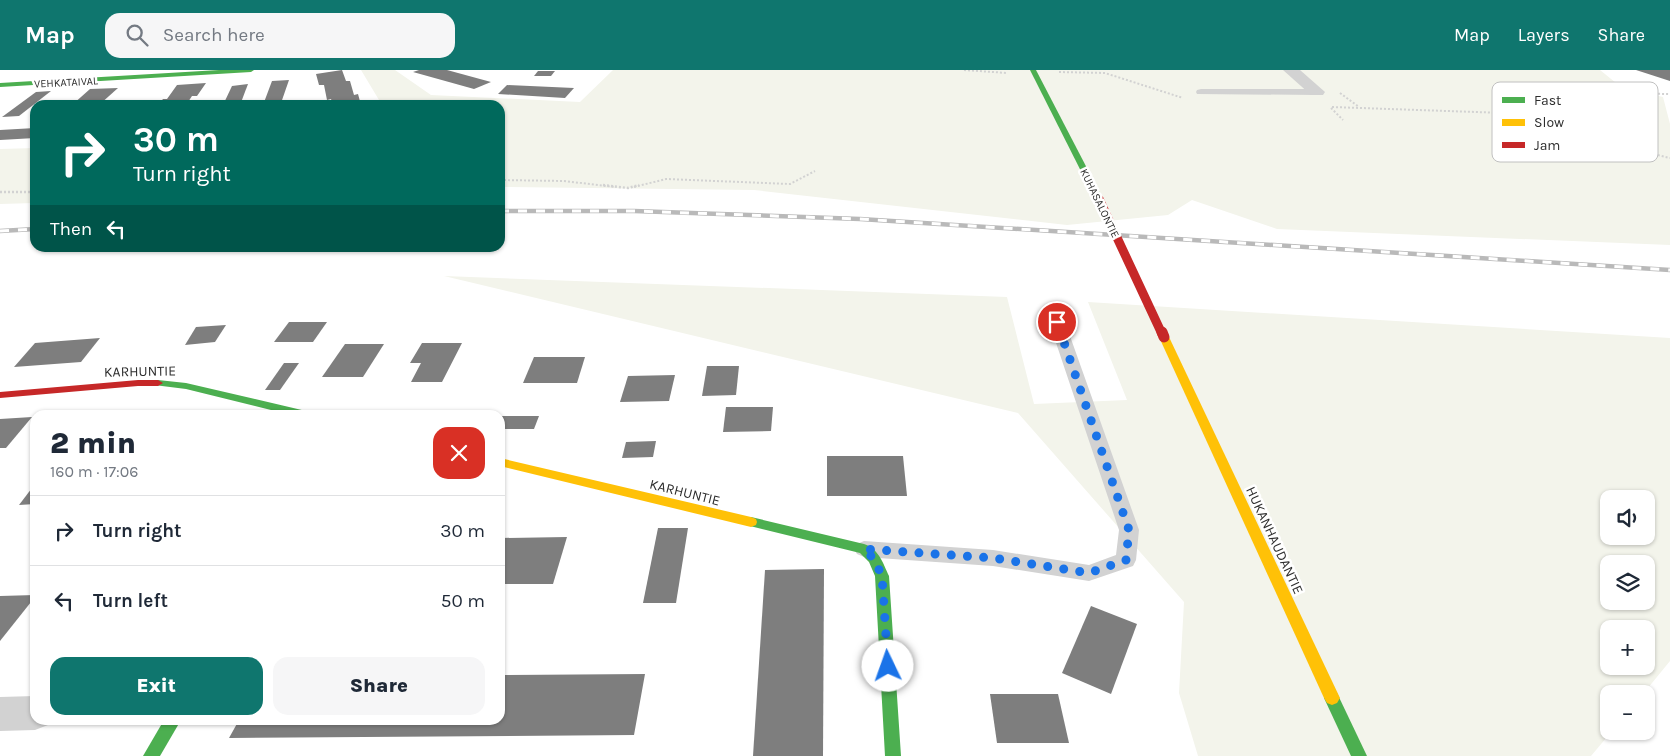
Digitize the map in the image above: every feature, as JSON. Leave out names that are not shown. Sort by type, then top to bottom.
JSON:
[{"type":"main road","name":"VEHKATAIVAL","points":[[0,86],[251,70]]},
{"type":"main road","name":"KUHASALONTIE","points":[[1034,70],[1099,199],[1164,338]]},
{"type":"main road","name":"HUKANHAUDANTIE","points":[[1164,338],[1359,756]]},
{"type":"main road","name":"KARHUNTIE","points":[[0,395],[138,383],[161,383],[186,386],[285,410]]},
{"type":"main road","name":"KARHUNTIE","points":[[505,463],[864,549]]},
{"type":"main road","points":[[864,549],[874,559],[882,576],[893,756]]},
{"type":"main road","points":[[151,756],[170,725]]},
{"type":"street","points":[[1292,70],[1318,92]]},
{"type":"street","points":[[0,714],[30,713]]},
{"type":"lane","points":[[1201,92],[1318,92]]},
{"type":"lane","points":[[864,549],[993,558],[1089,573],[1126,560],[1129,530],[1057,322]]},
{"type":"path","points":[[964,70],[1007,73]]},
{"type":"path","points":[[1055,72],[1105,73],[1187,99]]},
{"type":"path","points":[[1330,107],[1492,113]]},
{"type":"path","points":[[505,180],[564,181],[628,188],[666,179],[790,184],[816,171]]},
{"type":"path","points":[[0,192],[30,192]]},
{"type":"shaded area","points":[[361,70],[395,70],[431,95],[580,102],[613,70],[1600,70],[1615,82],[1492,82],[1492,162],[1658,162],[1658,96],[1663,97],[1670,124],[1670,245],[1277,229],[1192,200],[1168,215],[1067,225],[754,190],[505,187],[505,100],[379,100]]},
{"type":"shaded area","points":[[30,148],[30,203],[0,204],[0,149]]},
{"type":"shaded area","points":[[444,276],[1007,297],[1034,404],[1127,400],[1088,302],[1670,338],[1670,661],[1650,685],[1600,685],[1600,740],[1604,740],[1591,756],[1198,756],[1179,693],[1184,602],[1018,413]]},
{"type":"building","points":[[342,70],[346,81],[350,81],[354,95],[358,94],[360,100],[327,100],[324,85],[319,85],[316,74]]},
{"type":"building","points":[[419,70],[447,70],[491,82],[474,89],[413,72]]},
{"type":"building","points":[[1636,70],[1670,70],[1670,81]]},
{"type":"building","points":[[538,71],[555,71],[551,76],[534,76]]},
{"type":"building","points":[[289,80],[282,100],[265,100],[272,81]]},
{"type":"building","points":[[206,83],[197,96],[192,96],[189,100],[162,100],[167,99],[177,85]]},
{"type":"building","points":[[248,84],[242,100],[225,100],[232,86]]},
{"type":"building","points":[[507,85],[574,88],[565,98],[498,94]]},
{"type":"building","points":[[118,88],[105,100],[78,100],[90,89]]},
{"type":"building","points":[[51,91],[39,100],[30,100],[30,107],[19,116],[2,117],[36,92]]},
{"type":"building","points":[[30,128],[30,138],[0,140],[0,130]]},
{"type":"building","points":[[289,322],[327,322],[313,342],[274,342]]},
{"type":"building","points":[[226,325],[215,342],[185,345],[196,327]]},
{"type":"building","points":[[100,338],[81,362],[14,367],[35,343]]},
{"type":"building","points":[[422,343],[462,343],[442,382],[411,382],[421,363],[410,363]]},
{"type":"building","points":[[345,344],[384,344],[363,377],[322,377]]},
{"type":"building","points":[[534,357],[585,357],[577,383],[523,383]]},
{"type":"building","points":[[284,363],[299,363],[280,390],[265,390]]},
{"type":"building","points":[[707,366],[739,366],[736,395],[702,396]]},
{"type":"building","points":[[675,375],[669,401],[620,402],[628,376]]},
{"type":"building","points":[[726,407],[773,407],[771,431],[723,432]]},
{"type":"building","points":[[505,416],[539,416],[534,429],[505,429]]},
{"type":"building","points":[[30,417],[6,448],[0,448],[0,419]]},
{"type":"building","points":[[656,441],[653,457],[622,458],[626,442]]},
{"type":"building","points":[[827,456],[903,456],[907,496],[827,496]]},
{"type":"building","points":[[30,491],[30,504],[19,505]]},
{"type":"building","points":[[658,528],[688,528],[676,603],[643,603]]},
{"type":"building","points":[[567,537],[553,584],[505,584],[505,538]]},
{"type":"building","points":[[824,569],[823,756],[753,756],[765,570]]},
{"type":"building","points":[[30,595],[30,603],[0,641],[0,596]]},
{"type":"building","points":[[1091,606],[1137,624],[1111,694],[1062,673]]},
{"type":"building","points":[[645,674],[634,735],[229,738],[236,725],[505,725],[505,675]]},
{"type":"building","points":[[990,694],[1058,694],[1069,743],[997,743]]},
{"type":"railway","points":[[505,211],[634,211],[860,219],[1670,270]]},
{"type":"railway","points":[[0,231],[30,229]]},
{"type":"traffic: fast","points":[[0,85],[251,70]]},
{"type":"traffic: fast","points":[[1033,70],[1099,199]]},
{"type":"traffic: fast","points":[[158,383],[186,386],[285,410]]},
{"type":"traffic: fast","points":[[751,522],[864,549],[875,559],[882,576],[893,756]]},
{"type":"traffic: fast","points":[[1332,698],[1359,756]]},
{"type":"traffic: fast","points":[[151,756],[170,725]]},
{"type":"traffic: slow","points":[[1164,337],[1332,698]]},
{"type":"traffic: slow","points":[[505,463],[751,522]]},
{"type":"traffic: jam","points":[[1099,199],[1164,337]]},
{"type":"traffic: jam","points":[[0,395],[138,383],[158,383]]},
{"type":"route","points":[[888,666],[882,576],[874,559],[864,549],[993,558],[1089,573],[1126,560],[1129,530],[1057,322]]}]
